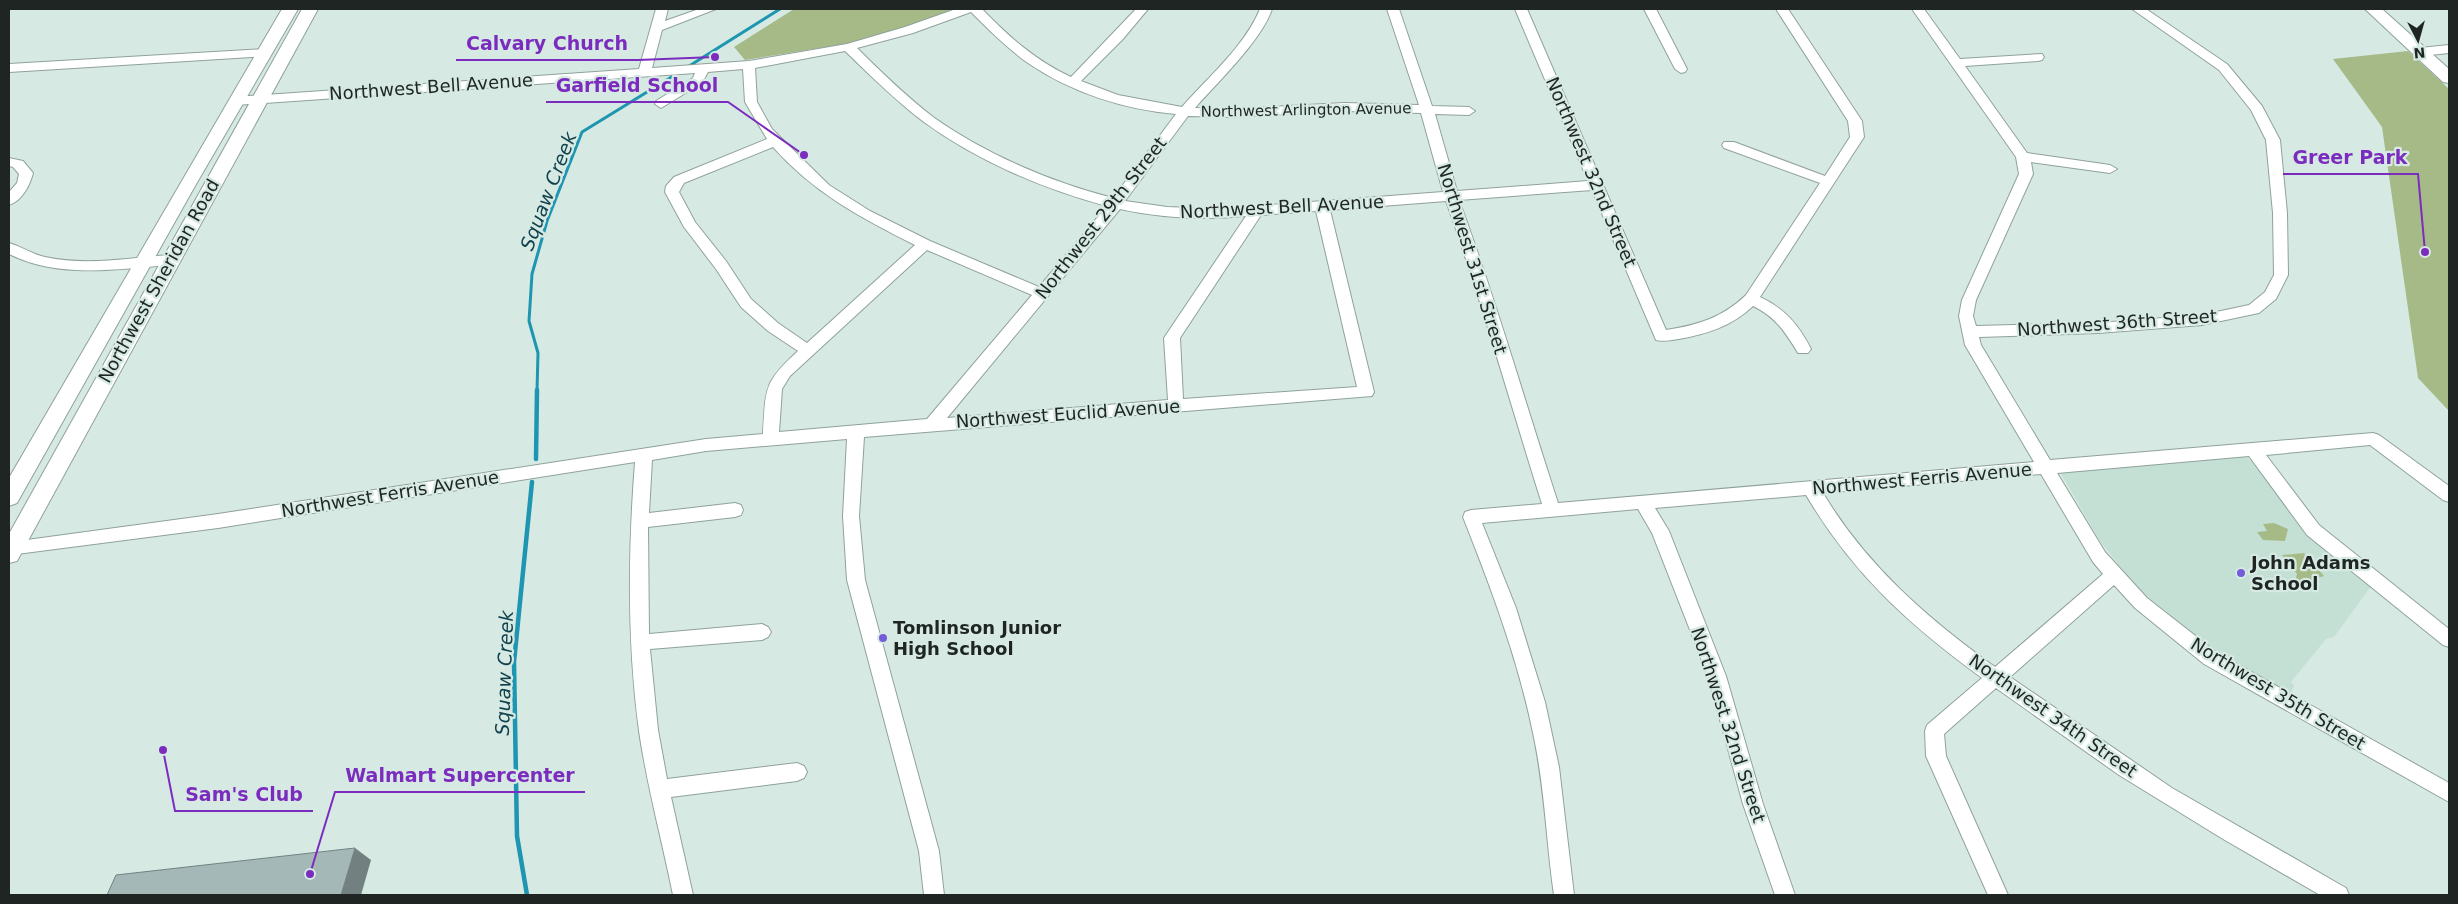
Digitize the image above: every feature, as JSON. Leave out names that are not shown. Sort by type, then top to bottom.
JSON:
[{"type":"main road","name":"Northwest Sheridan Road","points":[[9,496],[290,9]]},
{"type":"main road","name":"Northwest Sheridan Road","points":[[10,551],[310,9]]},
{"type":"main road","points":[[2372,9],[2449,78]]},
{"type":"street","points":[[644,73],[662,9]]},
{"type":"street","points":[[657,28],[710,9]]},
{"type":"street","points":[[848,47],[910,30],[967,9]]},
{"type":"street","name":"Northwest Arlington Avenue","points":[[975,9],[1011,44],[1044,68],[1073,82],[1113,97],[1185,111],[1229,113],[1346,107],[1469,111]]},
{"type":"street","points":[[1073,82],[1120,36],[1142,9]]},
{"type":"street","name":"Northwest 29th Street","points":[[932,425],[1116,204],[1185,111],[1239,51],[1263,17],[1266,9]]},
{"type":"street","name":"Northwest 31st Street","points":[[1392,9],[1427,110],[1451,196],[1481,278],[1510,380],[1552,509]]},
{"type":"street","name":"Northwest 32nd Street","points":[[1521,9],[1661,336],[1721,324],[1737,315],[1751,300]]},
{"type":"street","points":[[1650,9],[1681,69]]},
{"type":"street","points":[[1782,9],[1855,120],[1857,137],[1751,300],[1784,318],[1794,330],[1803,349]]},
{"type":"street","points":[[1918,9],[2023,157],[2110,169]]},
{"type":"street","name":"Northwest 36th Street","points":[[1969,332],[2098,328],[2202,320],[2254,309],[2271,295],[2281,275],[2280,213],[2273,140],[2257,109],[2223,67],[2138,9]]},
{"type":"street","name":"Northwest Bell Avenue","points":[[236,101],[749,66],[848,47],[895,92],[942,128],[989,154],[1060,184],[1116,204],[1186,214],[1322,206],[1597,185]]},
{"type":"street","points":[[2420,52],[2449,50]]},
{"type":"street","points":[[9,68],[265,53]]},
{"type":"street","points":[[1957,63],[2026,60],[2038,57]]},
{"type":"street","points":[[749,66],[751,102],[767,131],[824,188],[865,214],[925,244],[1042,294]]},
{"type":"street","points":[[661,104],[698,80],[698,70]]},
{"type":"street","points":[[775,140],[679,180],[673,186],[672,192],[689,224],[721,265],[746,303],[773,327],[807,350]]},
{"type":"street","points":[[1729,145],[1828,182]]},
{"type":"street","name":"Northwest 35th Street","points":[[2023,157],[2026,174],[2023,185],[1969,300],[1966,316],[1969,332],[1973,345],[2049,468],[2099,556],[2141,603],[2210,658],[2449,793]]},
{"type":"street","points":[[9,162],[18,164],[26,173],[23,184],[9,200]]},
{"type":"street","name":"Northwest Euclid Avenue","points":[[771,438],[1366,392],[1322,206]]},
{"type":"street","points":[[1176,406],[1172,338],[1257,210]]},
{"type":"street","points":[[771,438],[774,388],[785,372],[925,244]]},
{"type":"street","points":[[9,248],[17,253],[46,263],[69,265],[170,260]]},
{"type":"street","points":[[856,431],[851,516],[856,580],[929,851],[934,895]]},
{"type":"street","name":"Northwest Ferris Avenue","points":[[10,551],[228,520],[644,454],[771,438]]},
{"type":"street","name":"Northwest Ferris Avenue","points":[[1564,895],[1549,766],[1529,679],[1502,592],[1471,516],[2373,439],[2449,495]]},
{"type":"street","points":[[2253,449],[2313,530],[2449,639]]},
{"type":"street","points":[[644,454],[638,521],[644,677],[660,789],[683,895]]},
{"type":"street","name":"Northwest 34th Street","points":[[1811,488],[1825,515],[1855,557],[1892,594],[1939,636],[1996,678],[2165,794],[2339,895]]},
{"type":"street","name":"Northwest 32nd Street","points":[[1642,502],[1660,531],[1717,676],[1754,804],[1785,895]]},
{"type":"street","points":[[638,521],[735,510]]},
{"type":"street","points":[[1998,895],[1936,756],[1934,731],[2114,575]]},
{"type":"street","points":[[642,642],[762,632]]},
{"type":"street","points":[[660,789],[797,772]]},
{"type":"shaded area","name":"John Adams School","points":[[2240,455],[2256,463],[2372,585],[2334,637],[2326,639],[2291,682],[2294,685],[2290,696],[2213,651],[2157,606],[2133,583],[2100,541],[2060,472]]},
{"type":"green space","points":[[794,9],[954,9],[886,34],[845,44],[745,60],[734,47]]},
{"type":"green space","points":[[2408,51],[2449,89],[2449,411],[2418,378],[2382,127],[2333,59]]},
{"type":"green space","points":[[2274,523],[2288,529],[2285,541],[2263,540],[2257,532],[2267,531],[2263,524]]},
{"type":"green space","points":[[2304,553],[2324,576],[2317,578],[2317,583],[2307,586],[2295,581],[2297,574],[2282,555]]},
{"type":"building","points":[[355,848],[341,895],[107,895],[116,875]]},
{"type":"waterway","name":"Squaw Creek","points":[[686,68],[780,9]]},
{"type":"waterway","name":"Squaw Creek","points":[[537,391],[538,353],[529,321],[532,274],[547,221],[582,132],[678,73]]},
{"type":"waterway","name":"Squaw Creek","points":[[536,459],[537,390]]},
{"type":"waterway","name":"Squaw Creek","points":[[527,895],[517,836],[514,662],[532,482]]},
{"type":"place","name":"Calvary Church","points":[[715,57]]},
{"type":"place","name":"Garfield School","points":[[804,155]]},
{"type":"place","name":"Greer Park","points":[[2425,252]]},
{"type":"place","name":"John Adams School","points":[[2241,573]]},
{"type":"place","name":"Tomlinson Junior High School","points":[[883,638]]},
{"type":"place","name":"Sam's Club","points":[[163,750]]},
{"type":"place","name":"Walmart Supercenter","points":[[310,874]]}]
